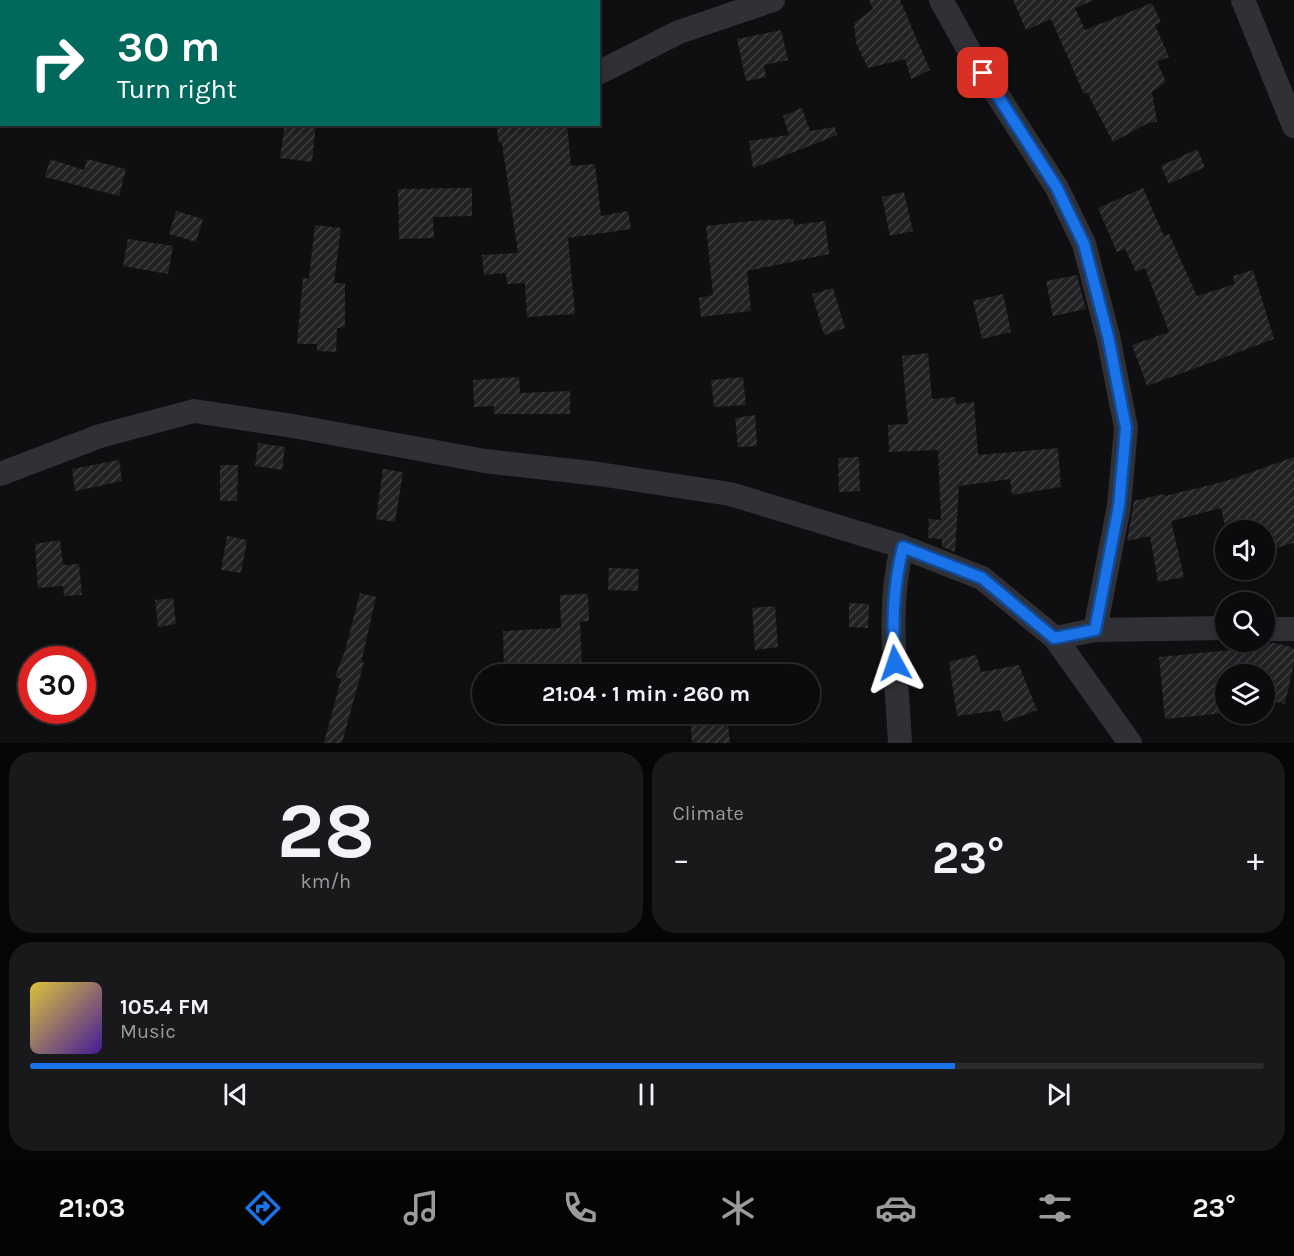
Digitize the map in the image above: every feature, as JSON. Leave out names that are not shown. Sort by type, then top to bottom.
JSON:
[{"type":"street","points":[[600,71],[679,32],[773,0]]},
{"type":"street","points":[[941,0],[971,54],[1057,188],[1084,244],[1108,336],[1126,428],[1119,506],[1095,630]]},
{"type":"street","points":[[1243,0],[1294,126]]},
{"type":"street","points":[[0,474],[100,436],[194,411],[293,426],[485,461],[599,474],[730,494],[903,547],[982,578],[1054,638],[1130,743]]},
{"type":"street","points":[[900,743],[892,623],[894,579],[903,547]]},
{"type":"street","points":[[1054,638],[1095,630],[1215,628]]},
{"type":"street","points":[[1275,629],[1294,629]]},
{"type":"building","points":[[869,0],[900,0],[930,70],[911,79],[905,59],[868,68],[856,43],[854,23],[873,9]]},
{"type":"building","points":[[1013,0],[1094,0],[1075,8],[1085,30],[1152,3],[1161,22],[1155,25],[1169,57],[1157,62],[1166,82],[1152,92],[1157,122],[1148,123],[1113,142],[1087,92],[1084,94],[1051,19],[1026,30]]},
{"type":"building","points":[[781,30],[788,60],[764,65],[766,77],[746,81],[737,39]]},
{"type":"building","points":[[802,108],[810,131],[835,127],[837,135],[753,168],[749,141],[789,135],[783,116]]},
{"type":"building","points":[[285,126],[316,126],[312,162],[280,158]]},
{"type":"building","points":[[496,126],[567,126],[571,166],[595,164],[601,216],[628,211],[631,229],[568,238],[575,314],[527,317],[525,283],[507,284],[506,273],[484,275],[482,255],[518,253],[502,143],[499,143]]},
{"type":"building","points":[[1197,149],[1205,167],[1169,184],[1161,166]]},
{"type":"building","points":[[50,159],[84,170],[87,159],[126,169],[119,196],[45,177]]},
{"type":"building","points":[[472,188],[472,216],[433,217],[434,238],[399,239],[398,189]]},
{"type":"building","points":[[1143,188],[1164,236],[1169,234],[1197,296],[1235,284],[1233,276],[1253,270],[1274,339],[1147,386],[1132,345],[1169,332],[1145,268],[1136,272],[1125,249],[1117,252],[1098,208]]},
{"type":"building","points":[[904,192],[913,231],[890,236],[882,197]]},
{"type":"building","points":[[176,211],[203,219],[196,242],[169,234]]},
{"type":"building","points":[[793,219],[794,225],[825,221],[829,254],[747,271],[751,311],[701,317],[699,298],[713,295],[706,226]]},
{"type":"building","points":[[315,225],[341,228],[334,283],[345,283],[345,327],[337,328],[336,352],[317,351],[317,344],[297,344],[303,278],[309,279]]},
{"type":"building","points":[[128,239],[173,246],[168,274],[123,266]]},
{"type":"building","points":[[1077,275],[1086,309],[1053,316],[1046,281]]},
{"type":"building","points":[[833,288],[845,328],[824,335],[812,294]]},
{"type":"building","points":[[1003,294],[1011,332],[982,339],[973,301]]},
{"type":"building","points":[[928,353],[932,399],[955,397],[956,404],[974,402],[978,455],[1058,448],[1061,487],[1012,495],[1010,479],[959,486],[955,552],[942,547],[942,539],[928,538],[929,519],[941,520],[938,450],[889,452],[888,425],[908,424],[902,356]]},
{"type":"building","points":[[519,377],[520,393],[570,391],[570,414],[494,414],[494,406],[474,407],[473,380]]},
{"type":"building","points":[[743,377],[746,405],[714,407],[711,380]]},
{"type":"building","points":[[755,415],[757,446],[738,447],[735,418]]},
{"type":"building","points":[[258,443],[285,447],[282,470],[255,466]]},
{"type":"building","points":[[859,457],[860,491],[839,492],[838,458]]},
{"type":"building","points":[[1294,457],[1294,543],[1275,548],[1275,520],[1224,520],[1221,508],[1171,521],[1184,577],[1158,582],[1150,536],[1127,541],[1134,501],[1226,481]]},
{"type":"building","points":[[119,460],[122,481],[75,491],[72,469]]},
{"type":"building","points":[[220,465],[238,465],[237,501],[220,501]]},
{"type":"building","points":[[383,469],[403,472],[395,522],[376,519]]},
{"type":"building","points":[[227,536],[247,540],[241,573],[221,570]]},
{"type":"building","points":[[60,540],[63,565],[79,564],[82,595],[64,596],[63,586],[38,588],[35,544]]},
{"type":"building","points":[[609,568],[639,569],[638,591],[608,590]]},
{"type":"building","points":[[360,593],[376,597],[361,663],[364,662],[342,743],[324,743],[341,679],[335,677],[345,651]]},
{"type":"building","points":[[588,594],[589,621],[580,622],[582,664],[504,664],[503,631],[561,628],[560,595]]},
{"type":"building","points":[[173,598],[176,624],[158,627],[155,600]]},
{"type":"building","points":[[849,603],[869,604],[868,628],[849,627]]},
{"type":"building","points":[[775,606],[778,647],[755,650],[752,608]]},
{"type":"building","points":[[1275,643],[1294,648],[1294,662],[1285,704],[1275,703],[1275,664],[1215,664],[1215,714],[1165,719],[1159,657],[1215,652],[1275,652]]},
{"type":"building","points":[[976,655],[981,672],[1019,665],[1037,710],[1004,722],[1000,710],[957,716],[949,662]]},
{"type":"building","points":[[691,724],[728,724],[730,743],[692,743]]},
{"type":"route","points":[[895,663],[892,623],[894,579],[903,547],[982,578],[1054,638],[1095,630],[1104,574],[1119,506],[1126,428],[1108,336],[1084,244],[1057,188],[983,73]]}]
